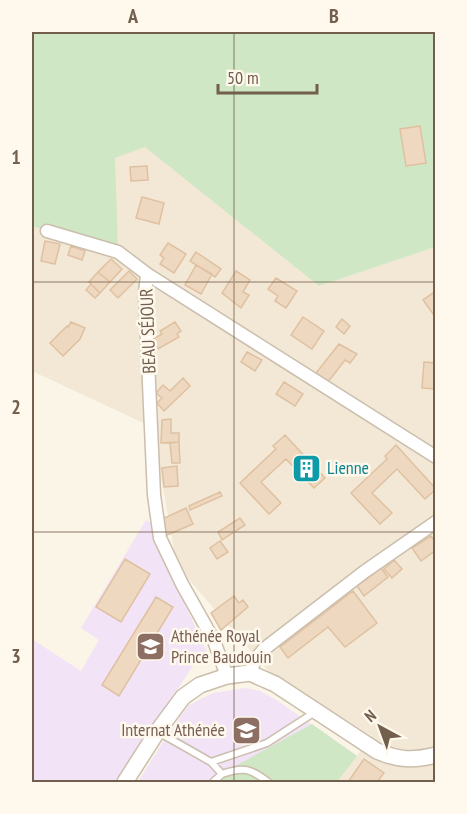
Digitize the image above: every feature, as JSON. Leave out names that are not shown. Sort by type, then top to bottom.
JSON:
[{"type":"street","points":[[47,231],[118,252],[147,274]]},
{"type":"street","name":"BEAU SÉJOUR","points":[[227,676],[214,641],[182,584],[160,538],[154,495],[145,294],[147,274],[435,457]]},
{"type":"street","points":[[250,673],[255,660],[264,649],[364,572],[435,522]]},
{"type":"street","points":[[125,783],[157,732],[183,697],[200,685],[227,676],[250,673],[275,684],[392,758],[418,760],[435,755]]},
{"type":"lane","points":[[211,762],[267,743],[317,710]]},
{"type":"lane","points":[[157,732],[211,762],[222,774]]},
{"type":"lane","points":[[213,783],[222,774],[234,769],[251,770],[268,783]]},
{"type":"shaded area","points":[[146,147],[319,286],[435,247],[435,782],[337,782],[372,736],[269,672],[177,566],[152,427],[32,371],[32,226],[115,157]]},
{"type":"shaded area","name":"Athénée Royal Prince Baudouin","points":[[146,520],[151,523],[157,544],[207,652],[192,667],[118,782],[32,782],[32,639],[81,671],[99,640],[81,628]]},
{"type":"shaded area","name":"Internat Athénée","points":[[245,688],[260,691],[278,701],[357,756],[337,782],[138,782],[189,705],[213,693]]},
{"type":"green space","points":[[32,32],[435,32],[435,247],[319,286],[145,147],[115,158],[118,252],[32,226]]},
{"type":"green space","points":[[312,724],[357,756],[337,782],[206,782]]},
{"type":"building","points":[[420,126],[426,163],[406,166],[400,129]]},
{"type":"building","points":[[147,166],[148,180],[131,181],[130,167]]},
{"type":"building","points":[[142,197],[164,203],[159,224],[136,218]]},
{"type":"building","points":[[45,241],[60,244],[55,264],[41,261]]},
{"type":"building","points":[[168,243],[186,254],[174,273],[160,264],[164,258],[160,255]]},
{"type":"building","points":[[71,246],[85,251],[82,260],[68,255]]},
{"type":"building","points":[[196,252],[221,269],[215,277],[190,261]]},
{"type":"building","points":[[111,259],[122,269],[110,282],[98,272]]},
{"type":"building","points":[[196,265],[212,274],[201,294],[185,285]]},
{"type":"building","points":[[129,271],[137,279],[118,298],[110,290]]},
{"type":"building","points":[[236,271],[250,280],[243,292],[249,295],[241,308],[222,293]]},
{"type":"building","points":[[98,272],[110,282],[100,293],[89,282]]},
{"type":"building","points":[[276,278],[297,291],[286,308],[275,301],[278,296],[268,289]]},
{"type":"building","points":[[91,284],[100,293],[95,298],[86,290]]},
{"type":"building","points":[[436,291],[436,318],[423,300]]},
{"type":"building","points":[[303,317],[324,331],[312,349],[291,335]]},
{"type":"building","points":[[342,319],[350,326],[344,334],[336,327]]},
{"type":"building","points":[[71,322],[85,328],[80,339],[63,356],[50,343]]},
{"type":"building","points":[[175,322],[181,331],[177,334],[179,337],[158,349],[153,339],[162,334],[160,331]]},
{"type":"building","points":[[339,344],[357,354],[350,363],[345,360],[328,382],[316,373]]},
{"type":"building","points":[[247,352],[262,360],[255,371],[241,362]]},
{"type":"building","points":[[424,362],[436,363],[436,389],[422,388]]},
{"type":"building","points":[[183,378],[190,386],[164,411],[157,403],[162,398],[156,393],[163,385],[170,391]]},
{"type":"building","points":[[284,382],[303,394],[295,406],[276,394]]},
{"type":"building","points":[[171,419],[171,433],[179,433],[179,442],[161,443],[162,420]]},
{"type":"building","name":"Lienne","points":[[285,435],[325,478],[314,488],[286,459],[261,482],[281,503],[269,514],[240,483],[276,449],[273,446]]},
{"type":"building","points":[[179,442],[180,463],[172,463],[170,443]]},
{"type":"building","points":[[396,445],[436,489],[425,499],[397,469],[372,493],[392,513],[380,524],[351,493],[387,459],[385,456]]},
{"type":"building","points":[[177,466],[178,486],[164,487],[162,468]]},
{"type":"building","points":[[220,492],[222,496],[190,510],[189,506]]},
{"type":"building","points":[[186,508],[193,524],[167,535],[160,520]]},
{"type":"building","points":[[240,518],[245,525],[222,540],[218,532]]},
{"type":"building","points":[[431,536],[436,543],[436,550],[421,561],[412,548]]},
{"type":"building","points":[[220,541],[228,552],[217,559],[210,548]]},
{"type":"building","points":[[125,559],[150,574],[121,622],[96,607]]},
{"type":"building","points":[[394,560],[402,569],[392,578],[384,569]]},
{"type":"building","points":[[381,568],[388,577],[364,596],[357,586]]},
{"type":"building","points":[[353,591],[377,623],[345,647],[328,627],[288,658],[280,647]]},
{"type":"building","points":[[234,596],[239,603],[243,600],[248,607],[221,630],[211,613]]},
{"type":"building","points":[[156,597],[173,607],[119,696],[102,685]]},
{"type":"building","points":[[364,759],[384,773],[377,782],[348,782]]},
{"type":"place","name":"Lienne","points":[[306,468]]},
{"type":"place","name":"Athénée Royal Prince Baudouin","points":[[150,646]]},
{"type":"place","name":"Internat Athénée","points":[[246,730]]}]
